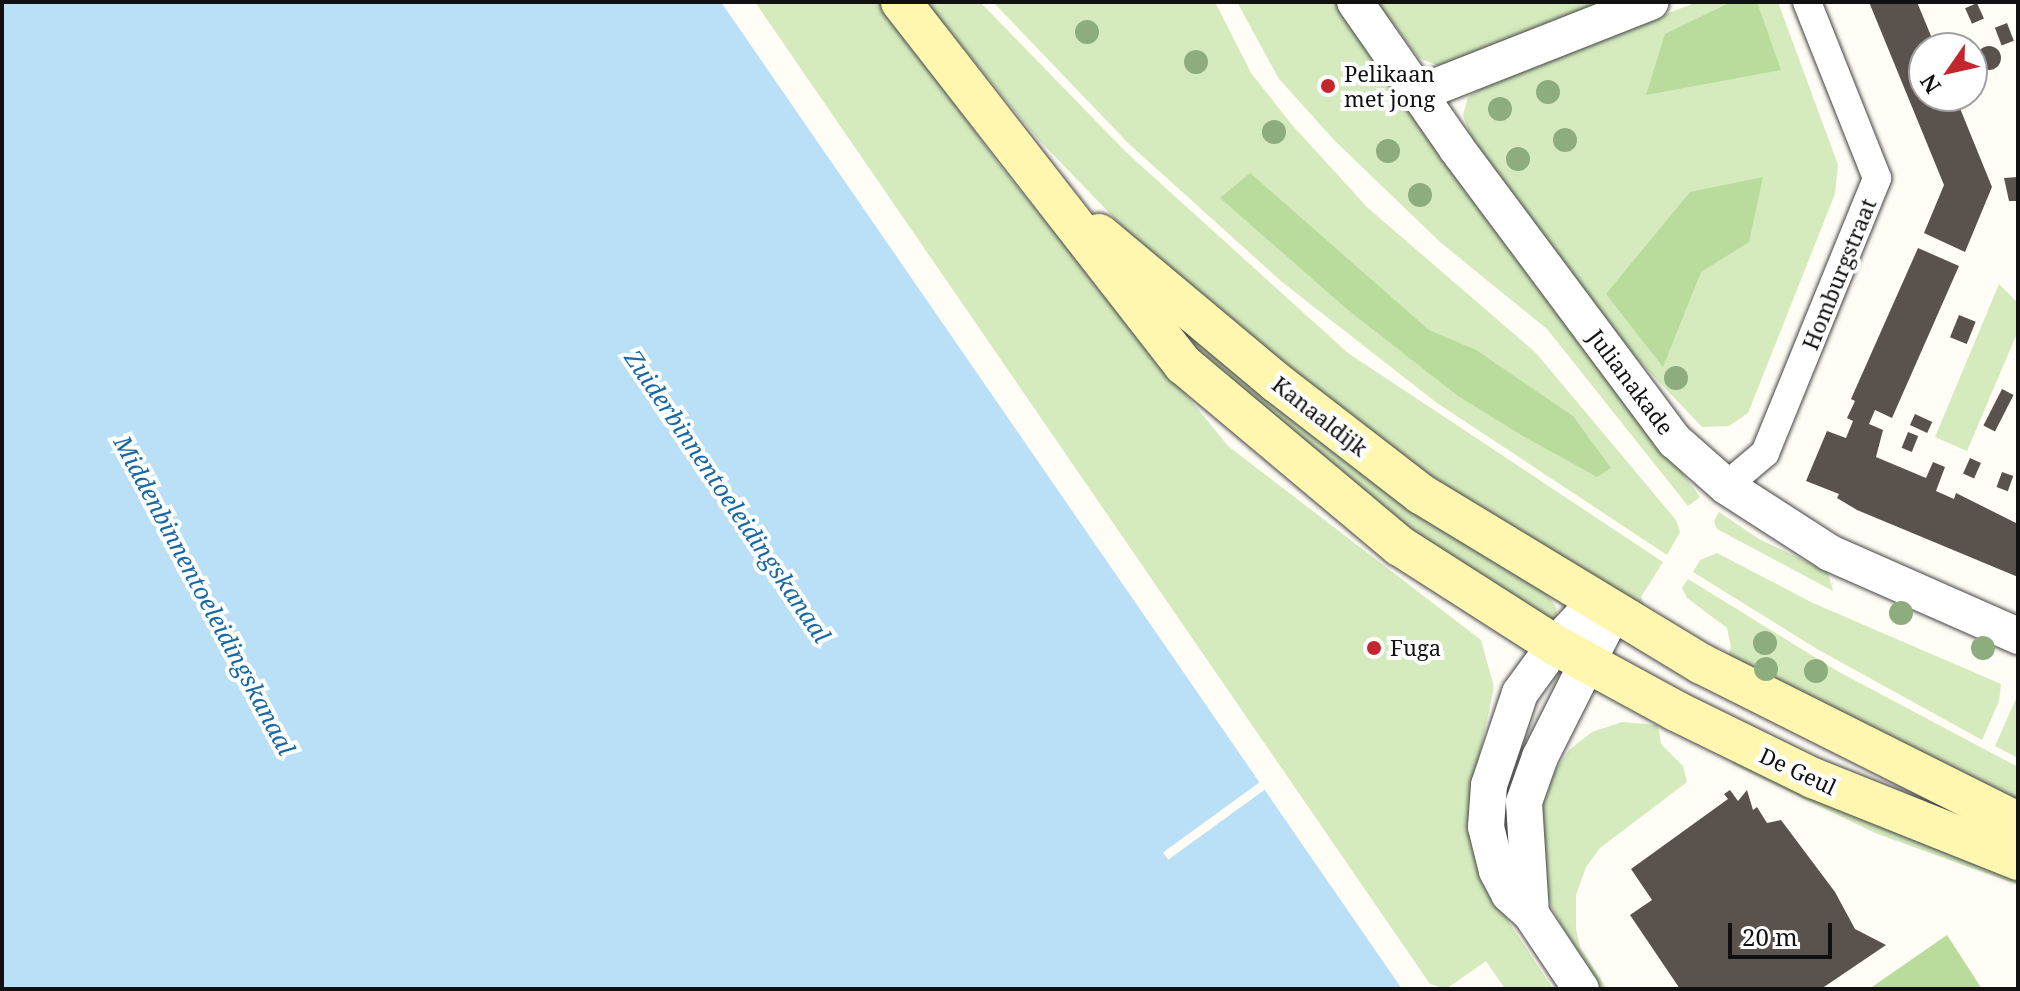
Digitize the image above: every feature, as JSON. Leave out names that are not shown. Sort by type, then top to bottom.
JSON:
[{"type":"main road","name":"Kanaaldijk","points":[[901,2],[1059,201],[1136,311],[1184,365],[1241,417],[1400,546],[1571,654]]},
{"type":"main road","name":"Kanaaldijk","points":[[1059,201],[1276,382],[1421,494],[1600,605]]},
{"type":"main road","points":[[1600,605],[1738,684],[2018,822]]},
{"type":"main road","name":"De Geul","points":[[1571,654],[1813,778],[2018,860]]},
{"type":"street","name":"Julianakade","points":[[1355,2],[1417,94],[1675,441],[1726,486],[1830,553],[2018,636]]},
{"type":"street","points":[[1417,94],[1650,2]]},
{"type":"street","name":"Homburgstraat","points":[[1726,486],[1765,453],[1877,178],[1807,2]]},
{"type":"street","points":[[1581,989],[1531,914],[1509,894],[1497,871],[1486,827],[1489,785],[1520,693],[1605,628],[1600,605]]},
{"type":"street","points":[[1531,914],[1524,802],[1571,654]]},
{"type":"green space","points":[[755,2],[879,2],[1002,168],[1228,446],[1481,640],[1494,687],[1475,777],[1488,890],[1553,989],[1505,989],[1486,961],[1446,989],[1430,984]]},
{"type":"green space","points":[[926,2],[980,2],[1127,153],[1348,353],[1663,562],[1641,597],[1645,607],[1477,516],[1181,287],[1035,136]]},
{"type":"green space","points":[[993,2],[1215,2],[1251,73],[1293,126],[1368,208],[1536,353],[1676,520],[1680,532],[1667,555],[1437,403],[1282,282],[1128,143]]},
{"type":"green space","points":[[1237,2],[1337,2],[1700,497],[1688,506],[1547,329],[1440,242],[1335,141],[1279,79]]},
{"type":"green space","points":[[1377,2],[1608,2],[1439,66],[1419,58]]},
{"type":"green space","points":[[1697,2],[1778,2],[1838,165],[1835,194],[1748,413],[1729,426],[1702,427],[1600,320],[1470,135],[1463,115],[1468,97],[1491,82]]},
{"type":"green space","points":[[1731,2],[1757,2],[1781,70],[1646,95],[1665,34]]},
{"type":"green space","points":[[1250,173],[1429,330],[1476,350],[1573,416],[1611,468],[1597,477],[1523,436],[1458,396],[1348,310],[1220,198]]},
{"type":"green space","points":[[1763,177],[1749,242],[1701,272],[1663,367],[1606,294],[1690,192]]},
{"type":"green space","points":[[1999,284],[2018,303],[2018,331],[1967,451],[1935,437]]},
{"type":"green space","points":[[1185,330],[1544,590],[1556,607],[1559,626],[1471,578],[1236,393],[1183,335]]},
{"type":"green space","points":[[1719,512],[1759,539],[1828,572],[1833,591],[1717,529],[1714,521]]},
{"type":"green space","points":[[1717,553],[1813,603],[2001,684],[1999,701],[1982,740],[1817,649],[1693,572],[1700,560]]},
{"type":"green space","points":[[1688,579],[1839,672],[2018,767],[2018,811],[1725,663],[1731,647],[1727,628],[1687,598],[1682,588]]},
{"type":"green space","points":[[2018,694],[2018,758],[1995,746]]},
{"type":"green space","points":[[1622,722],[1658,725],[1661,744],[1683,766],[1687,782],[1600,848],[1586,867],[1576,895],[1576,929],[1580,947],[1607,989],[1599,989],[1553,910],[1545,887],[1538,821],[1553,774],[1569,750],[1592,732]]},
{"type":"green space","points":[[1737,756],[2018,872],[2018,885],[1875,833],[1732,764]]},
{"type":"green space","points":[[1947,935],[1982,989],[1869,989]]},
{"type":"water","points":[[2,2],[721,2],[1402,989],[2,989]]},
{"type":"pier","points":[[1260,782],[1265,789],[1168,860],[1163,853]]},
{"type":"building","points":[[1869,2],[1917,2],[1929,32],[1908,32],[1908,97]]},
{"type":"building","points":[[1977,3],[1984,19],[1972,24],[1965,8]]},
{"type":"building","points":[[2007,23],[2014,41],[2002,45],[1995,28]]},
{"type":"building","points":[[1988,46],[2000,53],[2000,63],[1988,70]]},
{"type":"building","points":[[1914,112],[1962,112],[1992,187],[1965,252],[1924,233],[1944,185]]},
{"type":"building","points":[[2018,177],[2018,201],[2009,201],[2004,178]]},
{"type":"building","points":[[1918,248],[1959,266],[1892,418],[1875,410],[1869,424],[1883,430],[1876,457],[1926,478],[1933,462],[1945,467],[1936,491],[1954,499],[1956,493],[2018,524],[2018,577],[1857,510],[1837,498],[1839,494],[1806,481],[1827,431],[1846,438],[1853,421],[1847,418],[1855,401],[1851,399]]},
{"type":"building","points":[[1959,315],[1976,322],[1967,344],[1950,337]]},
{"type":"building","points":[[2002,389],[2014,395],[1995,431],[1983,426]]},
{"type":"building","points":[[1915,414],[1932,422],[1927,433],[1910,425]]},
{"type":"building","points":[[1908,432],[1918,436],[1912,452],[1902,448]]},
{"type":"building","points":[[1970,458],[1981,463],[1974,478],[1963,474]]},
{"type":"building","points":[[2002,472],[2013,476],[2008,491],[1997,487]]},
{"type":"building","points":[[1730,790],[1738,801],[1747,790],[1753,810],[1757,807],[1767,823],[1781,820],[1835,892],[1855,929],[1886,945],[1821,989],[1680,989],[1630,915],[1652,900],[1631,869],[1728,799],[1724,794]]},
{"type":"place","name":"Pelikaan met jong","points":[[1328,86]]},
{"type":"place","name":"Fuga","points":[[1374,648]]},
{"type":"water label","name":"Zuiderbinnentoeleidingskanaal","points":[[728,496]]},
{"type":"water label","name":"Middenbinnentoeleidingskanaal","points":[[205,595]]}]
